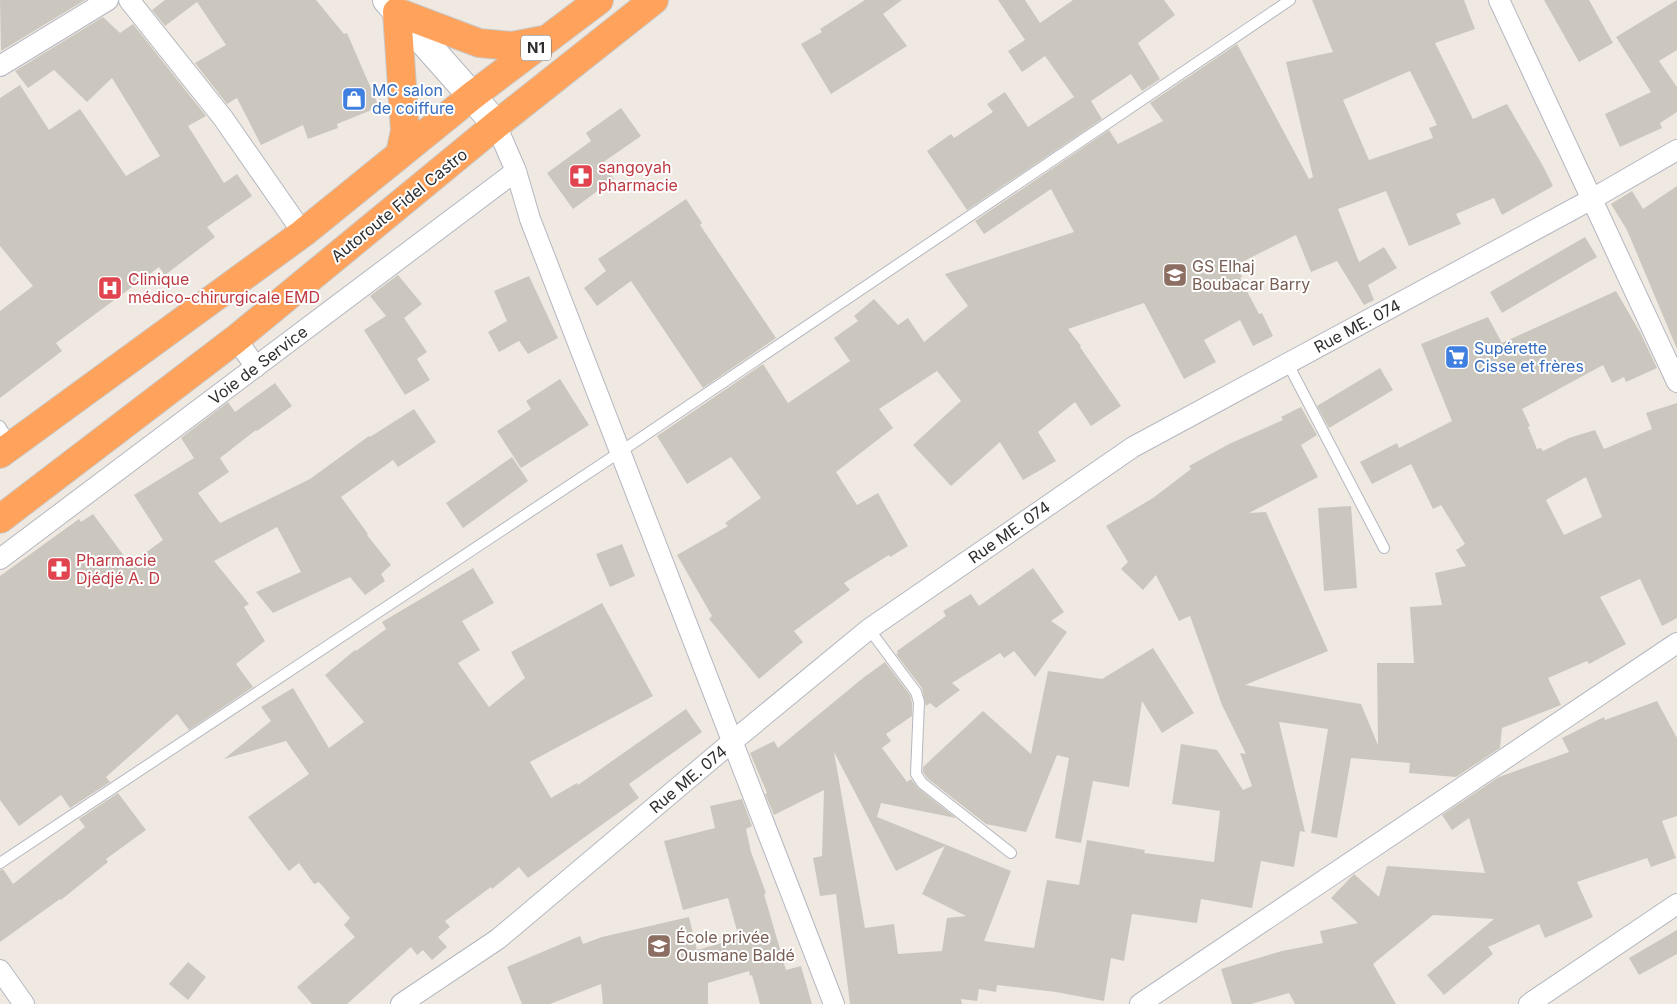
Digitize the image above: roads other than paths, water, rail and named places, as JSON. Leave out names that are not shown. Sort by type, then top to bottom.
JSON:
[{"type":"highway","name":"N1","points":[[4,442],[303,233],[472,96],[599,0]]},
{"type":"highway","name":"Autoroute Fidel Castro","points":[[0,519],[236,339],[496,125],[654,0]]},
{"type":"highway","points":[[400,154],[405,131],[392,6],[479,43],[512,46],[549,38]]},
{"type":"main road","points":[[392,6],[496,125]]},
{"type":"street","points":[[0,66],[108,0]]},
{"type":"street","points":[[129,0],[223,118],[303,233]]},
{"type":"street","points":[[1499,0],[1677,382]]},
{"type":"street","points":[[496,125],[516,172],[530,219],[834,1004]]},
{"type":"street","name":"Rue ME. 074","points":[[401,1004],[498,939],[869,629],[1133,448],[1676,153]]},
{"type":"street","name":"Voie de Service","points":[[0,558],[516,172]]},
{"type":"street","points":[[236,339],[256,366]]},
{"type":"street","points":[[70,465],[90,491]]},
{"type":"street","points":[[1140,1004],[1677,642]]},
{"type":"street","points":[[1529,1004],[1677,904]]},
{"type":"street","points":[[0,970],[24,1004]]},
{"type":"lane","points":[[0,863],[620,452],[1290,0]]},
{"type":"lane","points":[[1288,364],[1384,548]]},
{"type":"lane","points":[[869,629],[916,692],[919,702],[916,774],[922,783],[1012,853]]},
{"type":"place","name":"MC salon de coiffure","points":[[354,99]]},
{"type":"place","name":"sangoyah pharmacie","points":[[581,176]]},
{"type":"place","name":"GS Elhaj Boubacar Barry","points":[[1175,275]]},
{"type":"place","name":"Clinique médico-chirurgicale EMD","points":[[110,288]]},
{"type":"place","name":"Supérette Cisse et frères","points":[[1457,357]]},
{"type":"place","name":"Pharmacie Djédjé A. D","points":[[59,569]]},
{"type":"place","name":"École privée Ousmane Baldé","points":[[659,946]]}]
